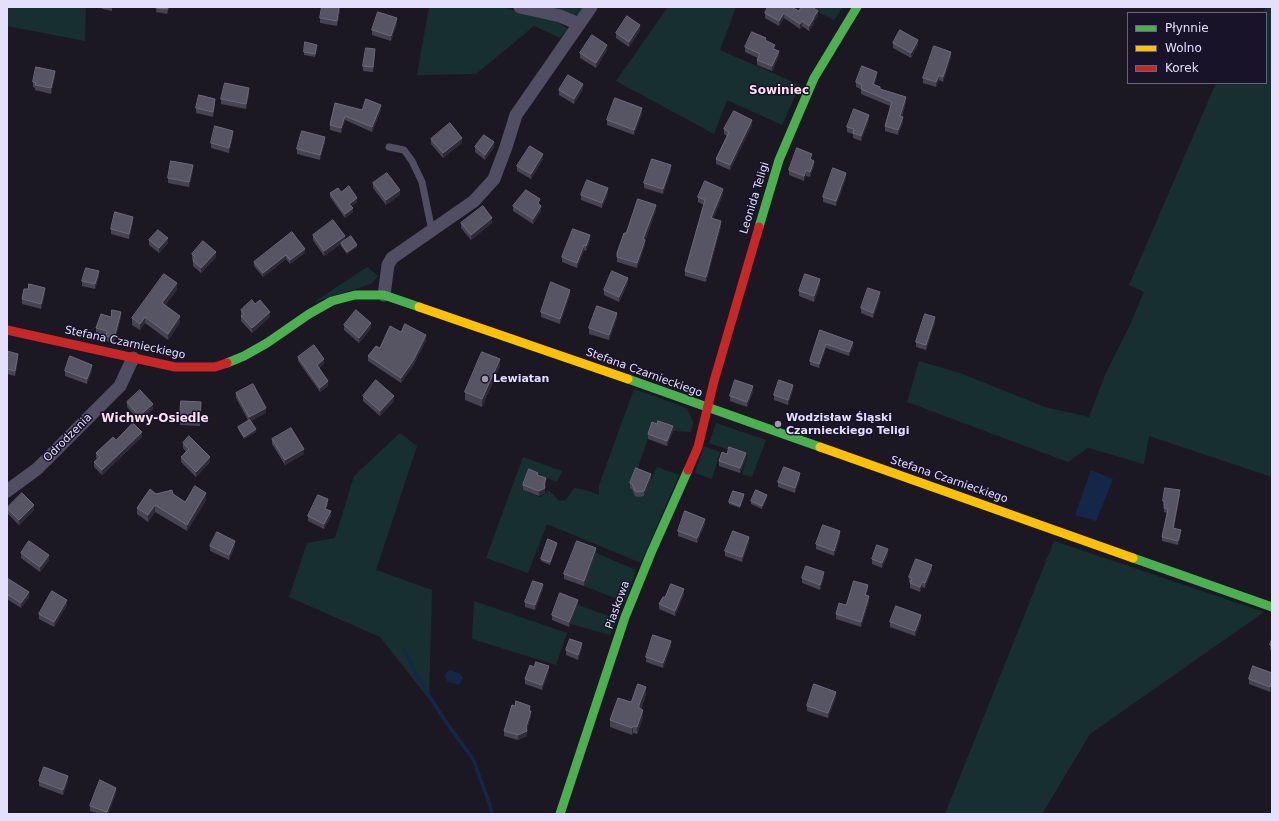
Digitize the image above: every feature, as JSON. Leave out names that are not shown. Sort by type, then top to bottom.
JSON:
[{"type":"street","points":[[520,7],[560,16],[579,24]]},
{"type":"street","points":[[384,295],[388,265],[392,258],[474,201],[494,179],[516,115],[591,7]]},
{"type":"street","name":"Leonida Teligi","points":[[708,408],[745,271],[779,160],[814,78],[857,7]]},
{"type":"street","name":"Stefana Czarnieckiego","points":[[7,330],[175,367],[216,367],[234,361],[253,352],[309,314],[332,301],[356,295],[384,295],[477,326],[1272,607]]},
{"type":"street","name":"Odrodzenia","points":[[7,491],[37,469],[120,386],[133,358]]},
{"type":"street","name":"Piaskowa","points":[[560,814],[625,617],[651,552],[698,447],[708,408]]},
{"type":"lane","points":[[389,147],[404,150],[412,161],[422,182],[432,231]]},
{"type":"green space","points":[[7,7],[86,7],[85,41],[7,26]]},
{"type":"green space","points":[[429,7],[501,7],[554,20],[568,29],[560,38],[534,26],[476,74],[417,75]]},
{"type":"green space","points":[[549,7],[586,7],[583,12],[575,16]]},
{"type":"green space","points":[[668,7],[736,7],[720,50],[800,85],[782,125],[727,100],[714,134],[616,81]]},
{"type":"green space","points":[[808,7],[843,7],[834,20]]},
{"type":"green space","points":[[1267,7],[1272,7],[1272,477],[1149,436],[1144,464],[1088,448],[1068,462],[907,402],[919,361],[960,373],[1045,407],[1089,417],[1105,375],[1129,327],[1144,292],[1129,285],[1216,84],[1267,84],[1267,12],[1263,12]]},
{"type":"green space","points":[[367,267],[378,276],[371,284],[314,302]]},
{"type":"green space","points":[[634,389],[687,408],[693,422],[691,432],[673,431],[658,426],[652,427],[636,473],[635,496],[638,497],[645,494],[657,467],[679,475],[641,563],[547,524],[528,573],[486,558],[523,457],[562,471],[557,482],[529,471],[522,490],[541,497],[548,491],[552,493],[559,501],[566,500],[574,488],[599,495],[599,485]]},
{"type":"green space","points":[[716,423],[766,440],[752,477],[742,474],[747,456],[709,443]]},
{"type":"green space","points":[[400,433],[417,446],[376,570],[432,590],[429,699],[380,637],[289,597],[307,543],[335,538],[354,476]]},
{"type":"green space","points":[[704,446],[720,452],[712,479],[695,473]]},
{"type":"green space","points":[[1054,541],[1264,612],[1090,734],[1042,814],[945,814]]},
{"type":"green space","points":[[596,553],[636,570],[625,602],[584,586]]},
{"type":"green space","points":[[474,601],[567,633],[556,665],[472,639]]},
{"type":"green space","points":[[578,605],[617,619],[610,635],[571,624]]},
{"type":"water","points":[[1091,470],[1113,479],[1096,521],[1075,515]]},
{"type":"water","points":[[450,670],[460,674],[463,677],[459,685],[447,681],[445,675]]},
{"type":"building","points":[[168,7],[167,9],[156,8]]},
{"type":"building","points":[[322,7],[339,7],[337,21],[320,18]]},
{"type":"building","points":[[768,7],[791,7],[799,11],[801,7],[812,7],[818,11],[809,26],[802,21],[800,24],[784,13],[779,21],[765,13]]},
{"type":"building","points":[[378,12],[397,18],[391,36],[372,30]]},
{"type":"building","points":[[627,16],[640,25],[629,42],[616,33]]},
{"type":"building","points":[[900,30],[918,40],[911,53],[893,43]]},
{"type":"building","points":[[752,32],[766,38],[765,40],[775,45],[773,49],[779,51],[772,66],[757,60],[760,54],[745,47]]},
{"type":"building","points":[[592,35],[607,45],[596,63],[580,53]]},
{"type":"building","points":[[305,42],[317,45],[315,54],[304,52]]},
{"type":"building","points":[[934,46],[951,52],[943,77],[939,75],[936,82],[923,78]]},
{"type":"building","points":[[366,48],[375,49],[373,67],[363,66]]},
{"type":"building","points":[[862,66],[877,72],[873,84],[880,87],[880,89],[906,97],[900,116],[903,117],[898,130],[885,126],[892,102],[861,89],[862,85],[856,82]]},
{"type":"building","points":[[36,67],[55,71],[51,88],[35,85],[36,83],[33,82]]},
{"type":"building","points":[[568,75],[583,84],[574,99],[559,90]]},
{"type":"building","points":[[225,83],[249,88],[246,104],[221,99]]},
{"type":"building","points":[[199,95],[215,99],[213,112],[196,108]]},
{"type":"building","points":[[615,98],[642,108],[634,130],[607,120]]},
{"type":"building","points":[[366,99],[381,105],[372,127],[345,116],[341,128],[330,125],[335,103],[362,110]]},
{"type":"building","points":[[854,109],[869,115],[861,136],[853,133],[854,129],[847,127]]},
{"type":"building","points":[[734,111],[752,120],[730,165],[716,159],[729,132],[724,129]]},
{"type":"building","points":[[450,123],[462,138],[443,153],[431,139]]},
{"type":"building","points":[[215,126],[233,131],[229,148],[211,143]]},
{"type":"building","points":[[302,131],[325,137],[320,155],[297,149]]},
{"type":"building","points":[[484,135],[494,142],[485,155],[475,147]]},
{"type":"building","points":[[530,146],[543,154],[531,174],[517,166]]},
{"type":"building","points":[[797,148],[812,154],[810,159],[814,161],[810,172],[806,170],[804,176],[789,170]]},
{"type":"building","points":[[652,159],[671,165],[663,189],[644,183]]},
{"type":"building","points":[[171,161],[193,165],[189,182],[168,178]]},
{"type":"building","points":[[833,168],[846,173],[836,201],[823,197]]},
{"type":"building","points":[[387,173],[400,190],[386,200],[373,183]]},
{"type":"building","points":[[587,180],[608,188],[602,203],[581,195]]},
{"type":"building","points":[[705,181],[723,189],[711,218],[721,221],[706,277],[685,271],[705,200],[698,197]]},
{"type":"building","points":[[349,186],[357,198],[349,204],[353,208],[345,214],[330,193],[338,188],[341,192]]},
{"type":"building","points":[[526,190],[540,199],[538,203],[541,206],[533,219],[513,206]]},
{"type":"building","points":[[638,199],[656,205],[643,239],[645,240],[637,263],[617,257],[617,253]]},
{"type":"building","points":[[483,206],[492,218],[471,235],[461,223]]},
{"type":"building","points":[[115,212],[133,217],[129,234],[111,229]]},
{"type":"building","points":[[333,220],[345,236],[324,251],[313,235]]},
{"type":"building","points":[[573,229],[590,235],[586,246],[584,245],[577,263],[562,257]]},
{"type":"building","points":[[158,230],[168,238],[159,248],[149,240]]},
{"type":"building","points":[[292,232],[305,249],[290,260],[286,255],[263,273],[254,262]]},
{"type":"building","points":[[351,236],[357,245],[347,252],[341,243]]},
{"type":"building","points":[[203,241],[216,252],[201,268],[193,261],[195,257],[192,254]]},
{"type":"building","points":[[86,268],[99,271],[95,284],[82,281]]},
{"type":"building","points":[[612,271],[628,278],[619,297],[604,290]]},
{"type":"building","points":[[164,274],[177,283],[162,303],[180,316],[168,334],[145,317],[140,324],[132,318]]},
{"type":"building","points":[[805,274],[820,279],[814,296],[799,291]]},
{"type":"building","points":[[551,282],[570,290],[560,319],[541,312]]},
{"type":"building","points":[[29,284],[45,288],[41,304],[22,299],[24,289],[28,289]]},
{"type":"building","points":[[868,288],[880,292],[873,313],[861,308]]},
{"type":"building","points":[[252,300],[255,304],[260,300],[270,312],[252,328],[241,316],[244,314],[241,310]]},
{"type":"building","points":[[597,306],[617,313],[609,335],[589,328]]},
{"type":"building","points":[[112,310],[121,312],[114,338],[106,336],[107,331],[96,328],[101,314],[111,317]]},
{"type":"building","points":[[356,310],[371,323],[359,338],[344,325]]},
{"type":"building","points":[[925,314],[935,317],[926,345],[916,342]]},
{"type":"building","points":[[405,324],[426,335],[413,361],[401,378],[368,356],[376,346],[380,348],[390,326],[401,332]]},
{"type":"building","points":[[820,330],[853,342],[849,352],[826,344],[819,364],[810,361]]},
{"type":"building","points":[[314,345],[324,359],[317,365],[328,381],[320,388],[298,357]]},
{"type":"building","points":[[7,351],[18,354],[15,371],[7,369]]},
{"type":"building","points":[[482,352],[500,359],[482,399],[465,392]]},
{"type":"building","points":[[70,356],[92,365],[87,379],[65,371]]},
{"type":"building","points":[[376,380],[394,396],[380,411],[363,396]]},
{"type":"building","points":[[735,380],[753,386],[747,402],[730,396]]},
{"type":"building","points":[[779,380],[793,385],[788,400],[774,395]]},
{"type":"building","points":[[253,384],[266,408],[249,417],[236,393]]},
{"type":"building","points":[[140,390],[153,404],[139,416],[127,402]]},
{"type":"building","points":[[181,401],[201,402],[200,421],[180,420]]},
{"type":"building","points":[[250,420],[256,429],[244,437],[238,427]]},
{"type":"building","points":[[658,421],[673,426],[667,441],[648,434],[652,422],[657,424]]},
{"type":"building","points":[[133,423],[142,432],[102,470],[94,462],[100,457],[96,453],[113,437],[116,440]]},
{"type":"building","points":[[291,428],[304,449],[285,460],[272,439]]},
{"type":"building","points":[[189,436],[210,457],[196,472],[181,457],[189,449],[183,443]]},
{"type":"building","points":[[729,447],[746,453],[740,468],[719,461],[722,452],[727,454]]},
{"type":"building","points":[[784,467],[800,473],[795,488],[778,482]]},
{"type":"building","points":[[636,468],[651,474],[644,491],[635,491],[630,483]]},
{"type":"building","points":[[529,469],[538,473],[537,475],[546,478],[544,484],[545,488],[539,491],[523,485]]},
{"type":"building","points":[[195,486],[206,493],[187,525],[155,505],[148,515],[137,508],[150,489],[156,494],[172,490],[173,494],[185,502]]},
{"type":"building","points":[[1165,488],[1180,490],[1173,528],[1181,530],[1178,541],[1162,537],[1168,509],[1164,508],[1165,502],[1163,501]]},
{"type":"building","points":[[756,490],[767,495],[762,506],[751,501]]},
{"type":"building","points":[[733,491],[744,494],[740,506],[729,502]]},
{"type":"building","points":[[22,493],[34,505],[19,520],[7,508]]},
{"type":"building","points":[[318,495],[328,499],[325,509],[331,511],[324,524],[308,516]]},
{"type":"building","points":[[685,511],[705,519],[697,538],[678,531]]},
{"type":"building","points":[[823,525],[840,531],[834,551],[816,544]]},
{"type":"building","points":[[733,531],[749,537],[742,557],[725,551]]},
{"type":"building","points":[[217,532],[235,541],[229,555],[210,546]]},
{"type":"building","points":[[548,539],[557,543],[550,562],[541,559]]},
{"type":"building","points":[[29,541],[49,555],[40,567],[21,553]]},
{"type":"building","points":[[577,541],[596,548],[584,581],[564,574]]},
{"type":"building","points":[[877,545],[888,549],[882,563],[872,559]]},
{"type":"building","points":[[916,559],[932,565],[925,583],[922,582],[920,587],[910,583],[912,578],[909,577]]},
{"type":"building","points":[[806,566],[824,572],[820,585],[802,578]]},
{"type":"building","points":[[7,578],[29,592],[21,603],[7,594]]},
{"type":"building","points":[[533,581],[543,584],[535,605],[525,602]]},
{"type":"building","points":[[854,581],[868,585],[865,595],[869,596],[861,622],[836,614],[839,603],[846,605]]},
{"type":"building","points":[[671,584],[684,589],[675,611],[659,604],[663,597],[665,597]]},
{"type":"building","points":[[52,591],[67,600],[54,622],[39,614]]},
{"type":"building","points":[[560,593],[578,600],[569,622],[552,615]]},
{"type":"building","points":[[896,606],[921,615],[915,631],[890,622]]},
{"type":"building","points":[[653,635],[671,641],[663,663],[646,657]]},
{"type":"building","points":[[570,639],[582,643],[578,655],[566,650]]},
{"type":"building","points":[[536,662],[549,666],[542,685],[525,679],[530,665],[534,667]]},
{"type":"building","points":[[1253,666],[1272,673],[1272,682],[1270,687],[1249,679]]},
{"type":"building","points":[[638,684],[646,687],[639,705],[639,708],[643,710],[637,727],[633,726],[632,728],[610,720],[618,698],[631,702]]},
{"type":"building","points":[[814,684],[836,692],[828,713],[807,706]]},
{"type":"building","points":[[516,701],[530,706],[529,711],[531,711],[526,727],[527,731],[518,735],[504,731],[512,705],[515,706]]},
{"type":"building","points":[[44,767],[68,776],[63,790],[39,781]]},
{"type":"building","points":[[100,780],[116,788],[107,812],[90,806]]},
{"type":"waterway","points":[[404,650],[419,680],[446,722],[473,759],[492,814]]},
{"type":"traffic: fast","points":[[759,227],[779,160],[814,78],[857,7]]},
{"type":"traffic: fast","points":[[227,363],[244,356],[267,343],[309,314],[332,301],[355,295],[384,295],[419,307]]},
{"type":"traffic: fast","points":[[628,379],[820,447]]},
{"type":"traffic: fast","points":[[560,814],[625,617],[651,553],[688,470]]},
{"type":"traffic: fast","points":[[1133,558],[1272,607]]},
{"type":"traffic: slow","points":[[419,307],[628,379]]},
{"type":"traffic: slow","points":[[820,447],[1133,558]]},
{"type":"traffic: jam","points":[[688,470],[698,447],[714,381],[759,227]]},
{"type":"traffic: jam","points":[[7,330],[175,367],[215,367],[227,363]]},
{"type":"place","name":"Lewiatan","points":[[485,379]]},
{"type":"place","name":"Wodzisław Śląski Czarnieckiego Teligi","points":[[778,424]]},
{"type":"district","name":"Sowiniec","points":[[779,91]]},
{"type":"district","name":"Wichwy-Osiedle","points":[[155,419]]}]
